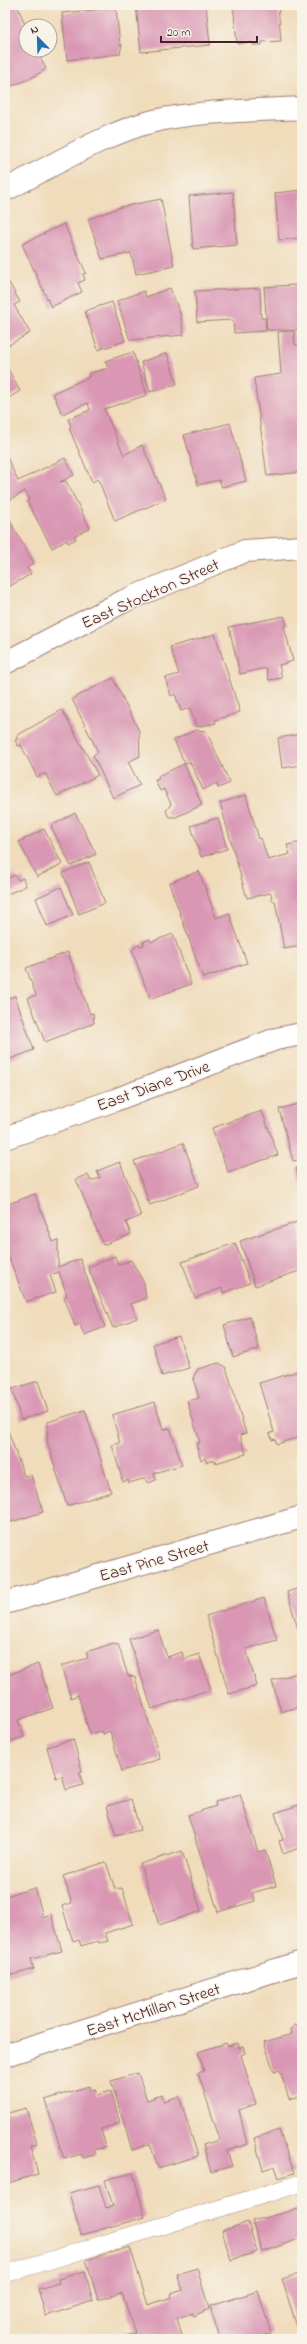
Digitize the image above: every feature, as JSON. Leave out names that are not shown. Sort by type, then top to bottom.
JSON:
[{"type":"street","points":[[5,190],[115,135],[154,121],[222,112],[302,108]]},
{"type":"street","name":"East Stockton Street","points":[[5,663],[124,601],[245,551],[302,547]]},
{"type":"street","name":"East Diane Drive","points":[[5,1138],[115,1100],[276,1039],[302,1034]]},
{"type":"street","name":"East Pine Street","points":[[5,1603],[302,1517]]},
{"type":"street","name":"East McMillan Street","points":[[5,2056],[302,1962]]},
{"type":"lane","points":[[5,2274],[302,2183]]},
{"type":"building","points":[[5,5],[17,5],[22,18],[18,18],[18,58],[41,58],[46,69],[31,78],[5,89]]},
{"type":"building","points":[[113,5],[113,8],[116,8],[120,45],[122,44],[120,54],[67,60],[62,13],[104,9],[104,6]]},
{"type":"building","points":[[136,5],[206,5],[210,45],[141,52]]},
{"type":"building","points":[[233,5],[278,5],[281,41],[262,42],[262,45],[253,45],[252,42],[237,44]]},
{"type":"building","points":[[302,190],[302,238],[279,240],[275,193]]},
{"type":"building","points":[[233,192],[237,245],[193,249],[189,196]]},
{"type":"building","points":[[161,199],[174,266],[136,274],[131,253],[102,259],[88,219],[121,207]]},
{"type":"building","points":[[64,224],[86,273],[83,274],[85,280],[78,283],[82,292],[51,307],[22,244]]},
{"type":"building","points":[[5,276],[20,302],[14,305],[30,333],[5,347]]},
{"type":"building","points":[[292,285],[302,286],[302,330],[267,330],[264,287]]},
{"type":"building","points":[[170,288],[180,313],[184,335],[130,340],[117,301],[144,291],[146,297]]},
{"type":"building","points":[[260,288],[261,318],[265,318],[266,331],[234,333],[233,320],[197,322],[195,291]]},
{"type":"building","points":[[112,302],[125,341],[98,350],[85,311]]},
{"type":"building","points":[[294,331],[295,345],[302,344],[302,472],[267,476],[254,378],[281,374],[278,332]]},
{"type":"building","points":[[133,352],[147,395],[104,409],[124,455],[142,445],[166,499],[115,521],[98,479],[92,482],[69,428],[71,427],[68,419],[90,410],[88,403],[62,414],[53,393],[89,377],[88,374],[108,368],[105,361]]},
{"type":"building","points":[[167,353],[177,384],[150,392],[141,362]]},
{"type":"building","points":[[5,364],[20,391],[5,400]]},
{"type":"building","points":[[230,423],[246,481],[222,487],[219,480],[198,485],[184,435]]},
{"type":"building","points":[[5,453],[18,481],[65,458],[74,475],[60,482],[66,481],[90,528],[74,536],[76,539],[68,543],[67,540],[52,548],[27,501],[29,499],[25,491],[5,503]]},
{"type":"building","points":[[9,520],[34,563],[27,568],[31,574],[5,589],[5,522]]},
{"type":"building","points":[[284,616],[287,625],[284,626],[293,661],[279,665],[282,678],[269,680],[266,668],[240,674],[229,627]]},
{"type":"building","points":[[215,634],[240,712],[215,720],[216,723],[196,727],[190,708],[181,711],[175,694],[171,696],[165,678],[179,674],[170,647]]},
{"type":"building","points":[[113,678],[139,731],[140,756],[128,762],[140,785],[113,798],[93,755],[98,752],[72,699]]},
{"type":"building","points":[[62,710],[98,775],[57,796],[45,773],[37,777],[21,745],[18,746],[15,740],[18,739],[16,736]]},
{"type":"building","points":[[196,730],[206,731],[230,783],[218,788],[216,783],[203,790],[190,762],[185,764],[174,740]]},
{"type":"building","points":[[302,734],[302,765],[282,768],[278,738]]},
{"type":"building","points":[[184,764],[202,805],[176,817],[169,817],[166,811],[171,804],[164,789],[160,791],[155,780],[159,779],[158,776]]},
{"type":"building","points":[[246,795],[259,839],[261,838],[268,860],[290,854],[287,845],[302,842],[302,946],[284,949],[275,901],[272,901],[271,893],[247,898],[220,803]]},
{"type":"building","points":[[75,813],[96,854],[71,866],[51,826]]},
{"type":"building","points":[[218,818],[227,849],[201,857],[191,826]]},
{"type":"building","points":[[44,829],[62,864],[37,877],[19,842]]},
{"type":"building","points":[[89,862],[105,903],[79,914],[63,873]]},
{"type":"building","points":[[199,871],[216,918],[229,913],[247,963],[203,978],[169,883]]},
{"type":"building","points":[[15,875],[18,880],[23,878],[26,886],[5,895],[5,880]]},
{"type":"building","points":[[61,887],[73,915],[47,926],[36,898]]},
{"type":"building","points":[[173,934],[191,984],[150,999],[132,950],[139,944],[140,946],[144,945],[143,942],[150,939],[151,942]]},
{"type":"building","points":[[68,952],[90,1014],[93,1013],[94,1023],[45,1042],[28,998],[36,995],[26,968]]},
{"type":"building","points":[[5,991],[8,998],[15,996],[34,1050],[5,1061]]},
{"type":"building","points":[[302,1103],[302,1159],[293,1161],[279,1109]]},
{"type":"building","points":[[262,1111],[278,1155],[228,1172],[212,1128]]},
{"type":"building","points":[[183,1143],[199,1186],[150,1205],[134,1161]]},
{"type":"building","points":[[120,1162],[141,1216],[126,1222],[131,1234],[103,1245],[76,1179],[88,1175],[91,1181],[100,1178],[97,1171]]},
{"type":"building","points":[[302,1166],[302,1190],[301,1190],[296,1168]]},
{"type":"building","points":[[35,1194],[53,1242],[58,1240],[58,1267],[80,1259],[105,1327],[84,1335],[80,1324],[75,1326],[64,1297],[67,1295],[59,1272],[50,1275],[56,1292],[26,1302],[5,1247],[5,1205]]},
{"type":"building","points":[[300,1221],[302,1270],[255,1286],[240,1241]]},
{"type":"building","points":[[235,1243],[250,1283],[223,1293],[222,1288],[195,1298],[182,1262]]},
{"type":"building","points":[[115,1256],[118,1265],[131,1260],[144,1283],[146,1298],[131,1304],[137,1318],[113,1328],[88,1267]]},
{"type":"building","points":[[250,1317],[259,1349],[233,1357],[224,1325]]},
{"type":"building","points":[[179,1336],[189,1368],[162,1376],[153,1344]]},
{"type":"building","points":[[219,1363],[226,1367],[246,1433],[240,1435],[246,1454],[216,1463],[215,1460],[206,1462],[205,1458],[201,1460],[196,1444],[200,1442],[187,1401],[199,1398],[193,1378],[198,1369]]},
{"type":"building","points":[[302,1370],[302,1436],[277,1444],[275,1439],[272,1440],[270,1433],[274,1432],[259,1383]]},
{"type":"building","points":[[38,1381],[48,1411],[21,1420],[12,1389]]},
{"type":"building","points":[[155,1402],[163,1430],[170,1428],[182,1465],[154,1473],[156,1480],[148,1483],[146,1478],[129,1483],[128,1480],[123,1482],[112,1445],[120,1443],[112,1415]]},
{"type":"building","points":[[85,1410],[111,1492],[67,1506],[47,1441],[48,1422]]},
{"type":"building","points":[[7,1428],[24,1476],[31,1475],[43,1512],[5,1524],[5,1429]]},
{"type":"building","points":[[302,1587],[302,1628],[298,1629],[287,1592]]},
{"type":"building","points":[[264,1598],[277,1640],[246,1649],[257,1686],[229,1694],[206,1616]]},
{"type":"building","points":[[158,1630],[167,1657],[182,1652],[184,1659],[199,1654],[211,1689],[152,1709],[129,1639]]},
{"type":"building","points":[[114,1643],[115,1645],[118,1644],[128,1676],[135,1677],[160,1759],[122,1771],[110,1731],[103,1734],[102,1731],[90,1734],[78,1695],[71,1698],[61,1666],[88,1658],[86,1652]]},
{"type":"building","points":[[38,1664],[53,1708],[18,1720],[24,1737],[5,1743],[5,1676]]},
{"type":"building","points":[[297,1673],[302,1689],[302,1706],[281,1712],[272,1681]]},
{"type":"building","points":[[73,1739],[82,1771],[79,1772],[83,1785],[66,1790],[62,1776],[56,1778],[47,1747]]},
{"type":"building","points":[[240,1794],[258,1852],[265,1850],[276,1886],[252,1893],[255,1901],[218,1912],[188,1815],[216,1806],[215,1802]]},
{"type":"building","points":[[131,1799],[140,1830],[116,1836],[107,1806]]},
{"type":"building","points":[[302,1804],[302,1847],[283,1854],[279,1841],[283,1840],[275,1813]]},
{"type":"building","points":[[182,1851],[201,1911],[159,1925],[140,1864]]},
{"type":"building","points":[[106,1862],[115,1889],[122,1888],[133,1924],[105,1933],[108,1941],[99,1943],[98,1941],[81,1946],[79,1940],[73,1942],[62,1906],[72,1903],[63,1876]]},
{"type":"building","points":[[35,1888],[43,1917],[51,1914],[62,1951],[31,1959],[34,1969],[8,1976],[5,1967],[5,1896]]},
{"type":"building","points":[[302,2023],[302,2095],[289,2099],[280,2070],[274,2072],[264,2042],[292,2034],[290,2029],[293,2028],[293,2026]]},
{"type":"building","points":[[226,2043],[228,2046],[238,2043],[239,2048],[243,2046],[245,2053],[241,2055],[256,2104],[239,2110],[247,2144],[227,2151],[232,2166],[211,2172],[203,2145],[220,2140],[198,2073],[204,2071],[198,2052]]},
{"type":"building","points":[[138,2073],[147,2100],[162,2095],[164,2101],[179,2096],[198,2156],[158,2168],[150,2144],[132,2150],[111,2081]]},
{"type":"building","points":[[89,2086],[90,2090],[95,2089],[97,2095],[111,2091],[120,2123],[101,2129],[106,2147],[93,2150],[95,2155],[83,2158],[81,2154],[64,2159],[45,2100]]},
{"type":"building","points":[[26,2108],[37,2144],[30,2146],[38,2174],[5,2184],[5,2114]]},
{"type":"building","points":[[279,2130],[294,2173],[279,2178],[275,2166],[263,2170],[254,2138]]},
{"type":"building","points":[[133,2173],[145,2217],[81,2235],[69,2193],[99,2185],[106,2208],[113,2206],[105,2180]]},
{"type":"building","points":[[302,2208],[302,2238],[262,2252],[252,2221]]},
{"type":"building","points":[[248,2222],[257,2252],[231,2260],[222,2231]]},
{"type":"building","points":[[130,2247],[148,2305],[172,2297],[171,2294],[183,2290],[177,2274],[197,2268],[209,2309],[194,2316],[193,2313],[177,2318],[183,2339],[117,2339],[135,2333],[122,2293],[98,2300],[86,2260]]},
{"type":"building","points":[[85,2271],[93,2301],[46,2316],[38,2289],[59,2283],[58,2279]]},
{"type":"building","points":[[302,2273],[302,2326],[297,2327],[282,2279]]},
{"type":"building","points":[[258,2291],[271,2333],[265,2335],[266,2339],[220,2339],[210,2306]]}]
